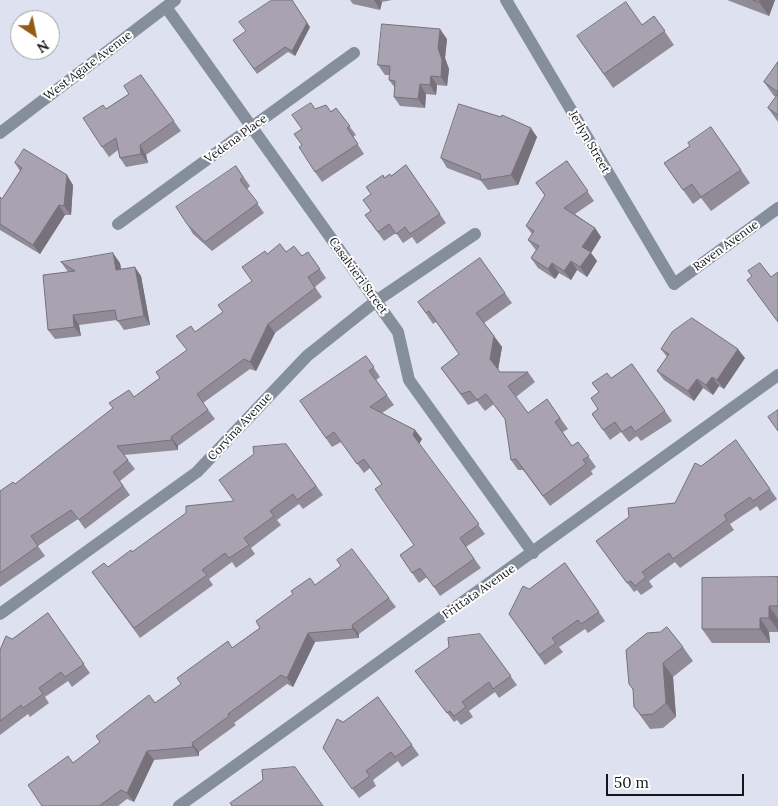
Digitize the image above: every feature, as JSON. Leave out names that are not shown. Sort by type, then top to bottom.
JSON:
[{"type":"street","name":"Jerlyn Street","points":[[506,0],[674,284]]},
{"type":"street","name":"Casalvieri Street","points":[[171,4],[252,127],[398,332],[408,380],[533,553]]},
{"type":"street","name":"West Agate Avenue","points":[[0,133],[171,4]]},
{"type":"street","name":"Vedena Place","points":[[118,224],[354,53]]},
{"type":"street","name":"Raven Avenue","points":[[674,284],[778,208]]},
{"type":"street","name":"Corvina Avenue","points":[[0,614],[197,472],[307,356],[376,301],[475,234]]},
{"type":"street","name":"Frittata Avenue","points":[[179,806],[778,375]]},
{"type":"building","points":[[272,0],[292,0],[307,23],[292,51],[285,47],[254,69],[233,40],[246,31],[239,22]]},
{"type":"building","points":[[626,2],[642,25],[654,16],[665,31],[604,74],[577,36]]},
{"type":"building","points":[[382,24],[440,29],[438,48],[442,60],[441,77],[431,76],[430,85],[420,84],[418,99],[394,97],[395,81],[389,80],[390,66],[378,65]]},
{"type":"building","points":[[778,62],[778,92],[764,82]]},
{"type":"building","points":[[141,75],[174,121],[140,145],[141,154],[120,158],[116,138],[102,147],[83,118],[103,105],[106,109],[129,94],[124,86]]},
{"type":"building","points":[[778,94],[778,115],[768,108]]},
{"type":"building","points":[[311,103],[315,109],[326,105],[331,112],[336,108],[350,126],[347,128],[358,144],[315,172],[299,147],[302,145],[294,134],[302,129],[292,115]]},
{"type":"building","points":[[459,104],[501,117],[502,115],[531,128],[511,175],[481,180],[480,174],[441,158]]},
{"type":"building","points":[[711,127],[741,170],[701,197],[692,184],[683,190],[664,163],[690,146],[688,143]]},
{"type":"building","points":[[24,149],[67,175],[64,206],[59,205],[33,245],[0,224],[0,197],[2,199],[22,168],[15,163]]},
{"type":"building","points":[[567,161],[588,191],[564,208],[595,228],[582,247],[591,252],[580,267],[571,261],[564,271],[552,263],[548,269],[531,258],[539,246],[528,240],[534,231],[526,226],[545,195],[536,183]]},
{"type":"building","points":[[406,165],[440,214],[410,234],[405,227],[396,234],[389,224],[378,232],[365,215],[371,211],[363,200],[371,194],[366,187],[383,175],[384,178],[390,174],[391,176]]},
{"type":"building","points":[[236,166],[243,177],[240,180],[258,203],[205,242],[187,224],[176,207]]},
{"type":"building","points":[[280,244],[286,252],[294,246],[302,256],[308,252],[320,269],[308,277],[315,288],[268,324],[250,362],[244,359],[197,394],[208,410],[171,437],[172,440],[117,446],[128,460],[113,472],[123,486],[79,520],[71,510],[31,536],[38,546],[0,573],[0,491],[13,482],[15,484],[113,408],[109,403],[129,390],[134,397],[160,378],[156,372],[187,350],[176,336],[191,326],[195,332],[223,312],[218,305],[252,281],[242,267],[265,251],[267,254]]},
{"type":"building","points":[[113,253],[116,270],[135,267],[144,316],[117,321],[115,310],[73,315],[74,327],[48,330],[43,275],[75,271],[61,262]]},
{"type":"building","points":[[480,258],[505,293],[476,313],[494,336],[490,359],[500,372],[528,372],[508,386],[528,413],[547,399],[560,418],[555,422],[572,446],[578,442],[589,456],[583,460],[586,464],[543,496],[516,459],[511,460],[505,419],[486,394],[477,400],[470,391],[461,394],[441,368],[459,354],[429,311],[426,313],[418,302]]},
{"type":"building","points":[[760,263],[771,277],[778,272],[778,322],[747,280],[752,276],[748,271]]},
{"type":"building","points":[[692,318],[738,349],[717,380],[712,377],[706,385],[697,379],[688,391],[657,371],[669,354],[661,349],[672,332]]},
{"type":"building","points":[[366,356],[374,367],[369,371],[387,395],[370,407],[415,430],[413,435],[479,524],[460,538],[474,559],[434,587],[420,568],[412,573],[400,555],[414,545],[375,489],[382,484],[364,459],[357,464],[334,432],[326,438],[300,401]]},
{"type":"building","points":[[632,364],[665,411],[635,432],[631,426],[622,432],[615,422],[603,430],[592,414],[598,409],[591,398],[599,392],[592,383],[607,373],[611,378]]},
{"type":"building","points":[[778,410],[778,431],[768,417]]},
{"type":"building","points":[[736,440],[770,489],[753,501],[750,497],[724,515],[727,520],[673,559],[669,553],[642,572],[646,577],[635,586],[631,581],[627,583],[596,541],[629,517],[628,508],[675,503],[695,463],[701,466]]},
{"type":"building","points":[[286,444],[316,486],[297,500],[293,494],[270,511],[274,516],[244,538],[249,545],[229,558],[225,553],[202,570],[207,575],[134,628],[92,572],[104,563],[108,567],[131,550],[132,552],[186,513],[186,506],[234,501],[219,480],[254,454],[253,447]]},
{"type":"building","points":[[352,549],[389,598],[352,625],[353,629],[308,633],[287,678],[281,675],[192,743],[193,747],[147,751],[127,793],[121,790],[99,806],[42,806],[28,785],[68,756],[73,763],[100,742],[96,736],[149,695],[155,703],[181,684],[177,678],[228,641],[232,648],[260,628],[256,621],[293,594],[291,591],[310,578],[315,585],[341,566],[337,560]]},
{"type":"building","points":[[565,563],[599,612],[581,624],[578,620],[552,638],[556,643],[539,655],[509,614],[523,586],[529,589]]},
{"type":"building","points":[[778,577],[778,606],[769,606],[769,618],[760,618],[760,629],[702,629],[702,578]]},
{"type":"building","points":[[48,613],[84,664],[65,677],[61,672],[39,688],[43,694],[23,708],[21,705],[0,721],[0,650],[6,636],[12,639]]},
{"type":"building","points":[[667,627],[683,647],[663,663],[666,703],[653,714],[641,715],[634,707],[633,689],[629,684],[626,650],[647,633],[660,632]]},
{"type":"building","points":[[480,634],[511,676],[493,689],[489,682],[462,702],[466,707],[454,716],[450,711],[447,713],[415,671],[449,647],[448,638]]},
{"type":"building","points":[[378,697],[412,745],[395,757],[391,752],[366,771],[370,776],[352,789],[323,748],[337,719],[343,722]]},
{"type":"building","points":[[295,767],[323,806],[232,806],[230,803],[263,780],[262,770]]}]
